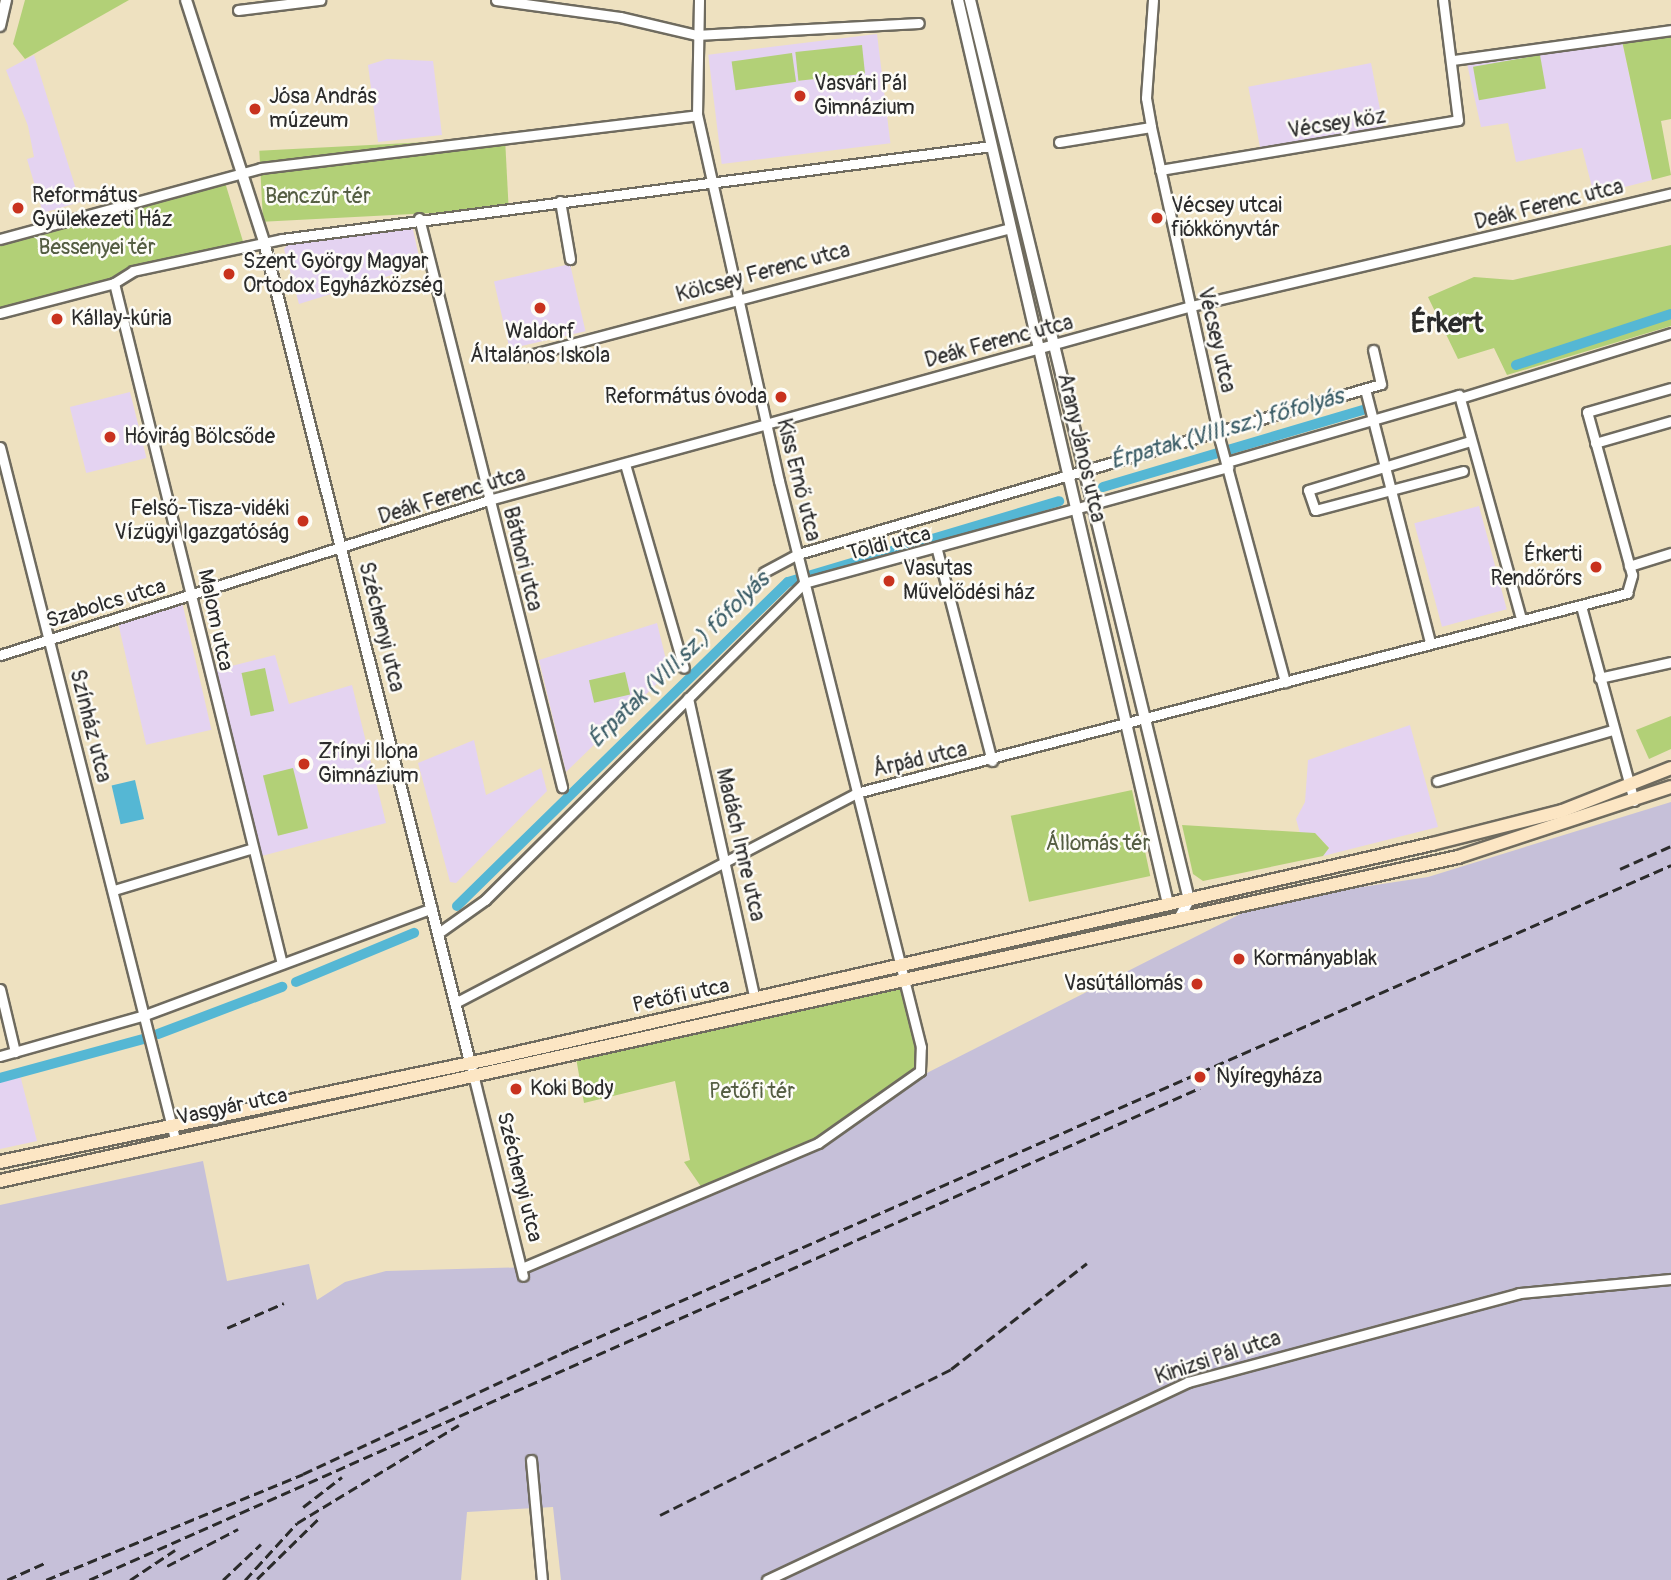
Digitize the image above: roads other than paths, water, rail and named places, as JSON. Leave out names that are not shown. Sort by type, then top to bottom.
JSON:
[{"type":"main road","points":[[900,963],[1477,833],[1628,787],[1671,768]]},
{"type":"main road","points":[[904,977],[1458,857],[1671,787]]},
{"type":"main road","name":"Petőfi utca","points":[[472,1068],[900,963]]},
{"type":"main road","name":"Petőfi utca","points":[[472,1068],[904,977]]},
{"type":"main road","name":"Vasgyár utca","points":[[0,1162],[173,1133],[472,1068]]},
{"type":"main road","name":"Vasgyár utca","points":[[0,1181],[173,1133]]},
{"type":"street","points":[[0,26],[6,0]]},
{"type":"street","name":"Széchenyi utca","points":[[186,0],[264,242],[523,1272],[818,1143],[908,1084],[920,1071],[920,1047],[904,977]]},
{"type":"street","points":[[238,10],[320,0]]},
{"type":"street","points":[[496,0],[620,17],[696,35],[919,23]]},
{"type":"street","name":"Kiss Ernő utca","points":[[699,0],[696,35],[697,115],[766,424],[904,977]]},
{"type":"street","name":"Arany János utca","points":[[958,0],[1168,904]]},
{"type":"street","name":"Arany János utca","points":[[970,0],[1094,507],[1143,721],[1189,900]]},
{"type":"street","name":"Vécsey utca","points":[[1153,0],[1146,97],[1160,170],[1220,437],[1285,682]]},
{"type":"street","name":"Vécsey köz","points":[[1160,170],[1453,123],[1461,115],[1443,0]]},
{"type":"street","points":[[1453,60],[1671,30]]},
{"type":"street","points":[[0,239],[240,173],[697,115]]},
{"type":"street","points":[[1059,142],[1152,127]]},
{"type":"street","points":[[0,313],[114,283],[133,271],[264,242],[418,218],[714,184],[991,146]]},
{"type":"street","name":"Deák Ferenc utca","points":[[342,549],[489,500],[1191,306],[1671,193]]},
{"type":"street","points":[[560,201],[570,259]]},
{"type":"street","name":"Báthori utca","points":[[418,218],[562,788]]},
{"type":"street","name":"Kölcsey Ferenc utca","points":[[526,356],[736,298],[1010,228]]},
{"type":"street","name":"Malom utca","points":[[114,283],[194,596],[250,849],[282,964]]},
{"type":"street","name":"Toldi utca","points":[[804,580],[937,550],[1094,507],[1227,461],[1373,416],[1459,397],[1671,333]]},
{"type":"street","name":"Toldi utca","points":[[764,572],[1067,475],[1220,437],[1381,384],[1373,350]]},
{"type":"street","points":[[1671,387],[1587,412],[1629,566],[1671,553]]},
{"type":"street","points":[[1365,389],[1430,643]]},
{"type":"street","points":[[1459,397],[1521,619]]},
{"type":"street","points":[[1595,443],[1671,421]]},
{"type":"street","points":[[1463,471],[1312,508],[1308,490],[1314,485],[1470,441]]},
{"type":"street","name":"Színház utca","points":[[0,447],[51,640],[173,1133]]},
{"type":"street","points":[[625,464],[684,668]]},
{"type":"street","name":"Szabolcs utca","points":[[0,656],[342,549]]},
{"type":"street","points":[[937,550],[992,761]]},
{"type":"street","name":"Árpád utca","points":[[455,1003],[727,858],[856,793],[1128,726],[1430,643],[1628,593],[1629,566]]},
{"type":"street","points":[[438,934],[485,900],[804,580]]},
{"type":"street","points":[[1581,606],[1628,787],[1634,801]]},
{"type":"street","points":[[1599,678],[1671,662]]},
{"type":"street","name":"Madách Imre utca","points":[[688,698],[727,858],[755,999]]},
{"type":"street","points":[[1437,781],[1613,730]]},
{"type":"street","points":[[114,890],[250,849]]},
{"type":"street","points":[[1168,904],[1181,915],[1189,900]]},
{"type":"street","points":[[0,1056],[145,1015],[432,908]]},
{"type":"street","points":[[0,989],[15,1052]]},
{"type":"street","name":"Kinizsi Pál utca","points":[[767,1580],[1188,1382],[1519,1293],[1671,1279]]},
{"type":"street","points":[[531,1460],[542,1580]]},
{"type":"water","points":[[135,780],[144,819],[121,824],[112,785]]},
{"type":"waterway","name":"Érpatak (VIII.sz.) főfolyás","points":[[1516,365],[1671,314]]},
{"type":"waterway","name":"Érpatak (VIII.sz.) főfolyás","points":[[1103,487],[1363,410]]},
{"type":"waterway","name":"Érpatak (VIII.sz.) főfolyás","points":[[457,906],[788,582],[1059,501]]},
{"type":"waterway","name":"Érpatak (VIII.sz.) főfolyás","points":[[296,982],[414,933]]},
{"type":"waterway","name":"Érpatak (VIII.sz.) főfolyás","points":[[158,1034],[282,987]]},
{"type":"waterway","name":"Érpatak (VIII.sz.) főfolyás","points":[[0,1078],[144,1039]]},
{"type":"railway","points":[[1620,869],[1671,846]]},
{"type":"railway","points":[[46,1580],[303,1474],[569,1350],[1671,865]]},
{"type":"railway","points":[[89,1580],[1200,1088]]},
{"type":"railway","points":[[660,1515],[951,1369],[1087,1263]]},
{"type":"railway","points":[[227,1328],[284,1303]]},
{"type":"railway","points":[[245,1580],[297,1523],[459,1425]]},
{"type":"railway","points":[[303,1507],[342,1477]]},
{"type":"railway","points":[[257,1579],[319,1518]]},
{"type":"railway","points":[[167,1566],[238,1529]]},
{"type":"railway","points":[[223,1580],[261,1544]]},
{"type":"railway","points":[[130,1580],[175,1550]]},
{"type":"railway","points":[[7,1580],[47,1562]]},
{"type":"place","name":"Vasvári Pál Gimnázium","points":[[800,96]]},
{"type":"place","name":"Jósa András múzeum","points":[[255,109]]},
{"type":"place","name":"Református Gyülekezeti Ház","points":[[18,208]]},
{"type":"place","name":"Vécsey utcai fiókkönyvtár","points":[[1157,218]]},
{"type":"place","name":"Szent György Magyar Ortodox Egyházközség","points":[[229,274]]},
{"type":"place","name":"Waldorf Általános Iskola","points":[[540,308]]},
{"type":"place","name":"Kállay-kúria","points":[[57,319]]},
{"type":"place","name":"Református óvoda","points":[[781,397]]},
{"type":"place","name":"Hóvirág Bölcsőde","points":[[110,437]]},
{"type":"place","name":"Felső-Tisza-vidéki Vízügyi Igazgatóság","points":[[303,521]]},
{"type":"place","name":"Érkerti Rendőrőrs","points":[[1596,567]]},
{"type":"place","name":"Vasutas Művelődési ház","points":[[889,581]]},
{"type":"place","name":"Zrínyi Ilona Gimnázium","points":[[304,764]]},
{"type":"place","name":"Kormányablak","points":[[1239,959]]},
{"type":"place","name":"Vasútállomás","points":[[1197,984]]},
{"type":"place","name":"Nyíregyháza","points":[[1200,1077]]},
{"type":"place","name":"Koki Body","points":[[516,1089]]},
{"type":"district","name":"Érkert","points":[[1447,324]]},
{"type":"park label","name":"Benczúr tér","points":[[318,197]]},
{"type":"park label","name":"Bessenyei tér","points":[[97,248]]},
{"type":"park label","name":"Állomás tér","points":[[1098,844]]},
{"type":"park label","name":"Petőfi tér","points":[[752,1092]]}]
